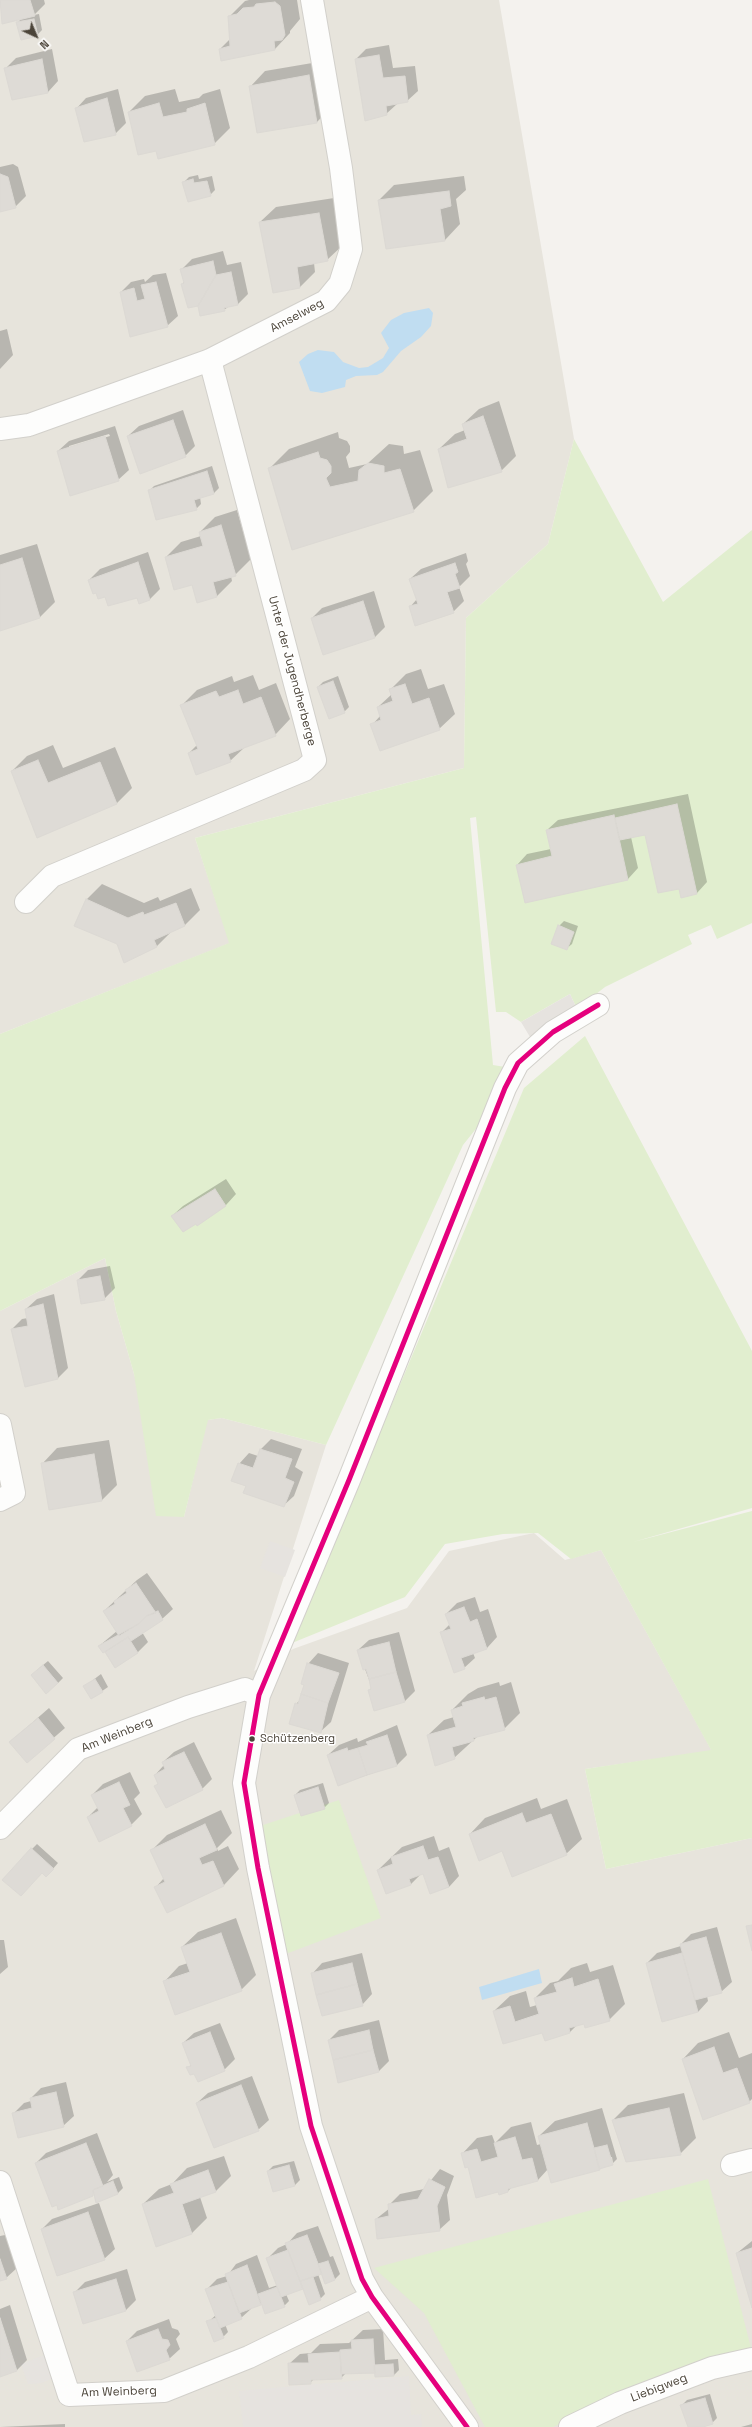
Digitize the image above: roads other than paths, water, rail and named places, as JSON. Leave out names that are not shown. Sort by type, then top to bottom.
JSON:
[{"type":"street","name":"Amselweg","points":[[0,429],[29,425],[210,360],[326,301],[340,284],[351,249],[341,168],[312,0]]},
{"type":"street","name":"Unter der Jugendherberge","points":[[26,902],[52,876],[304,770],[314,760],[210,360]]},
{"type":"street","points":[[467,2427],[372,2297],[362,2279],[311,2126],[258,1868],[244,1783],[259,1695],[349,1480],[505,1088],[518,1063],[553,1032],[598,1005]]},
{"type":"street","points":[[0,1425],[14,1493],[0,1500]]},
{"type":"street","name":"Am Weinberg","points":[[0,1828],[78,1749],[188,1707],[245,1689],[259,1695]]},
{"type":"street","name":"Am Weinberg","points":[[0,2182],[68,2394],[164,2391],[250,2357],[372,2297]]},
{"type":"street","name":"Liebigweg","points":[[570,2427],[620,2403],[712,2368],[752,2359]]},
{"type":"water","points":[[429,308],[433,313],[431,326],[421,337],[401,351],[383,372],[377,375],[356,376],[346,380],[345,387],[322,393],[310,391],[299,362],[308,354],[318,350],[334,352],[343,362],[359,368],[368,367],[383,358],[389,348],[381,333],[391,320],[404,313]]},
{"type":"water","points":[[539,1969],[542,1983],[482,2000],[479,1987]]},
{"type":"place","name":"Schützenberg","points":[[252,1739]]}]
